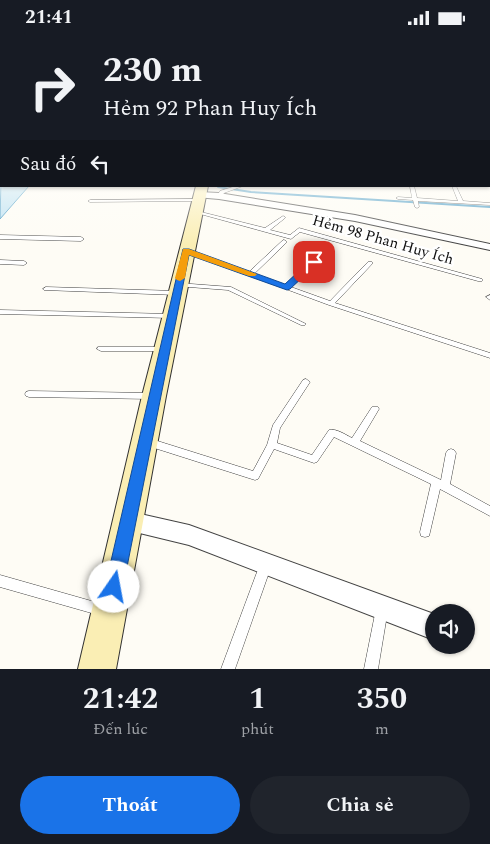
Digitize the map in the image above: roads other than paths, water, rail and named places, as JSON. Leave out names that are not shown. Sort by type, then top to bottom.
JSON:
[{"type":"main road","points":[[97,669],[144,441],[186,251],[206,196]]},
{"type":"street","points":[[206,196],[351,215],[424,230],[490,247]]},
{"type":"street","points":[[127,521],[188,535],[425,624]]},
{"type":"lane","points":[[90,201],[206,196],[239,187]]},
{"type":"lane","points":[[412,187],[417,207]]},
{"type":"lane","points":[[454,187],[461,202]]},
{"type":"lane","name":"Hẻm 98 Phan Huy Ích","points":[[206,196],[266,230],[292,237],[299,230],[480,280]]},
{"type":"lane","points":[[398,198],[490,204]]},
{"type":"lane","points":[[266,230],[283,217]]},
{"type":"lane","points":[[1,234],[81,239]]},
{"type":"lane","points":[[251,274],[284,242]]},
{"type":"lane","points":[[287,287],[328,249]]},
{"type":"lane","points":[[186,251],[330,304],[490,356]]},
{"type":"lane","points":[[0,262],[24,263]]},
{"type":"lane","points":[[330,304],[370,263]]},
{"type":"lane","points":[[0,312],[176,298],[229,288],[303,324]]},
{"type":"lane","points":[[46,289],[176,298]]},
{"type":"lane","points":[[101,349],[164,349]]},
{"type":"lane","points":[[144,441],[254,476],[272,445],[276,427],[306,382]]},
{"type":"lane","points":[[29,394],[154,397]]},
{"type":"lane","points":[[354,443],[375,409]]},
{"type":"lane","points":[[272,445],[314,459],[332,432],[441,484],[490,511]]},
{"type":"lane","points":[[425,532],[451,453]]},
{"type":"lane","points":[[228,669],[266,564]]},
{"type":"lane","points":[[0,581],[108,612]]},
{"type":"lane","points":[[371,669],[382,607]]},
{"type":"water","points":[[1,187],[28,187],[0,219]]},
{"type":"waterway","points":[[218,187],[251,192],[490,207]]}]
